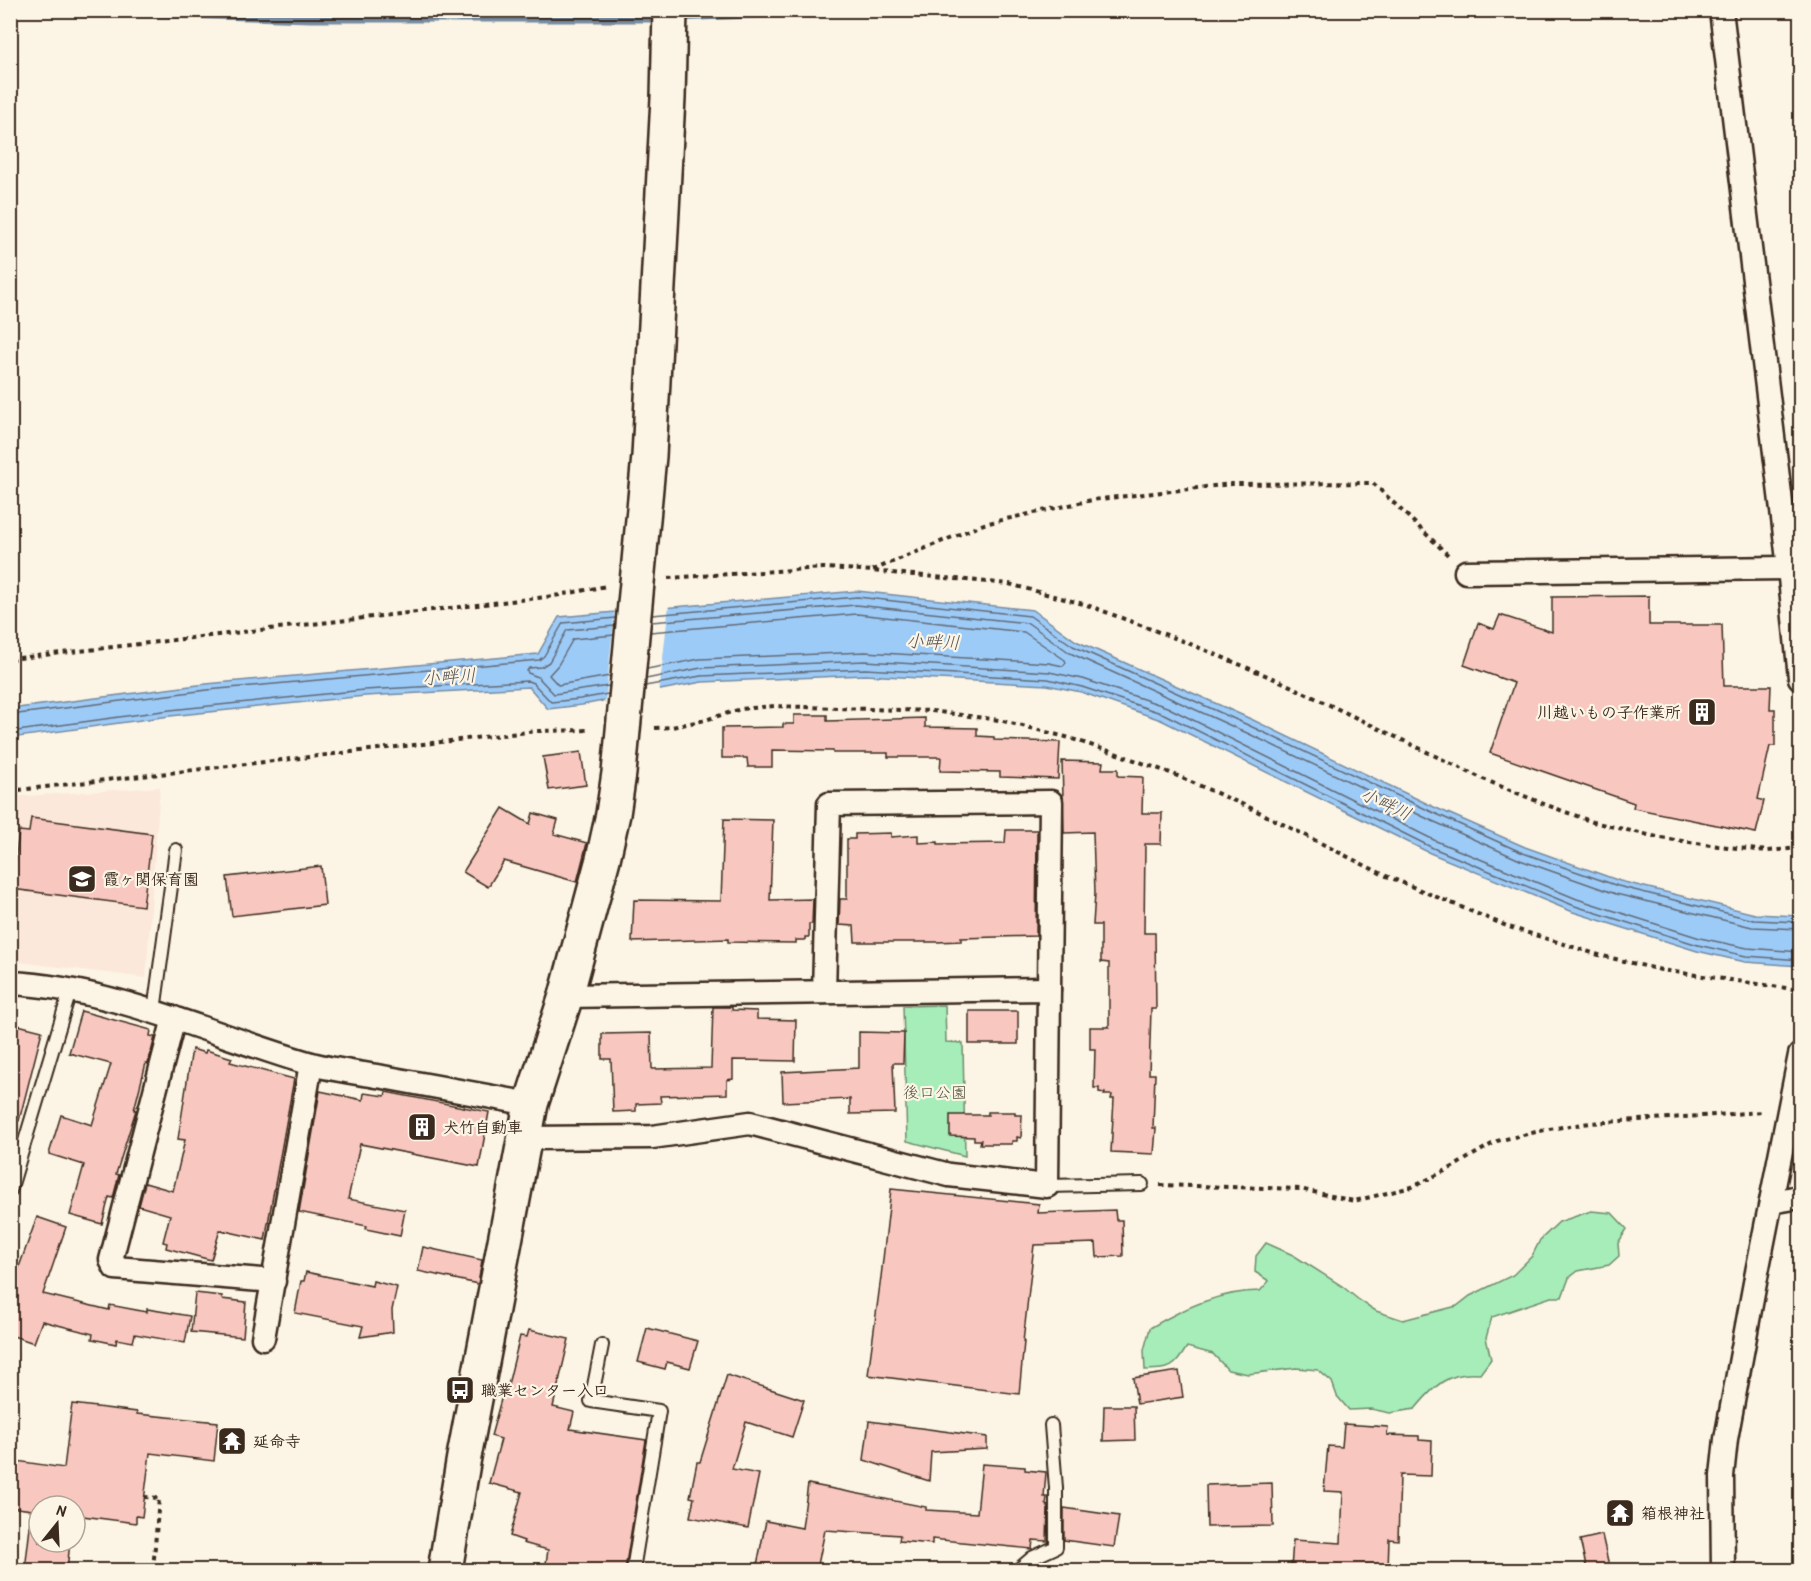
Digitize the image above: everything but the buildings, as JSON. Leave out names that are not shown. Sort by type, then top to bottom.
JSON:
[{"type":"street","points":[[444,1570],[531,1104],[566,996],[613,814],[625,717],[649,456],[668,98],[670,10]]},
{"type":"street","points":[[1721,10],[1789,568],[1800,678]]},
{"type":"street","points":[[1466,572],[1789,568]]},
{"type":"street","points":[[524,1138],[652,1137],[750,1123],[949,1174],[1047,1186],[1051,802],[829,804],[824,992]]},
{"type":"street","points":[[10,983],[28,984],[117,1000],[311,1064],[531,1104]]},
{"type":"street","points":[[566,996],[1049,989]]},
{"type":"street","points":[[164,1014],[111,1260],[115,1268],[274,1281]]},
{"type":"street","points":[[1723,1570],[1722,1476],[1726,1439],[1800,1055]]},
{"type":"street","points":[[263,1338],[311,1064]]},
{"type":"street","points":[[1771,1202],[1800,1197]]},
{"type":"lane","points":[[164,1014],[176,850]]},
{"type":"lane","points":[[10,1191],[70,991]]},
{"type":"lane","points":[[1047,1186],[1142,1184]]},
{"type":"lane","points":[[602,1345],[591,1401],[659,1411],[633,1570]]},
{"type":"lane","points":[[1018,1570],[1032,1558],[1056,1547],[1056,1488],[1050,1425]]},
{"type":"path","points":[[871,571],[984,525],[1092,500],[1232,484],[1373,483],[1466,572]]},
{"type":"path","points":[[10,659],[637,586],[823,568],[1009,584],[1087,605],[1188,643],[1271,678],[1483,779],[1593,822],[1661,838],[1719,846],[1768,851],[1800,848]]},
{"type":"path","points":[[1142,1184],[1300,1189],[1353,1200],[1412,1187],[1451,1168],[1497,1141],[1549,1128],[1790,1110]]},
{"type":"path","points":[[144,1497],[159,1498],[153,1570]]},
{"type":"shaded area","name":"霞ヶ関保育園","points":[[160,787],[146,978],[11,961],[10,797]]},
{"type":"green space","name":"後口公園","points":[[945,1005],[946,1042],[963,1043],[965,1156],[907,1141],[903,1006]]},
{"type":"green space","points":[[1591,1211],[1612,1213],[1627,1229],[1618,1243],[1619,1256],[1609,1265],[1578,1271],[1569,1278],[1562,1297],[1551,1297],[1492,1317],[1486,1338],[1491,1359],[1480,1374],[1450,1378],[1435,1387],[1415,1409],[1390,1413],[1371,1409],[1349,1410],[1337,1396],[1332,1382],[1318,1370],[1296,1368],[1248,1374],[1228,1370],[1213,1354],[1187,1347],[1175,1364],[1161,1369],[1145,1370],[1144,1350],[1150,1328],[1217,1297],[1260,1291],[1269,1281],[1255,1272],[1256,1256],[1266,1243],[1293,1255],[1376,1311],[1403,1320],[1457,1306],[1470,1296],[1513,1275],[1532,1256],[1540,1240],[1559,1222]]},
{"type":"water","name":"小畔川","points":[[857,591],[1033,610],[1076,641],[1253,720],[1434,807],[1525,847],[1620,881],[1755,914],[1800,916],[1800,966],[1745,962],[1697,951],[1573,912],[1430,853],[1161,720],[1081,692],[1047,685],[865,675],[702,682],[582,705],[548,709],[529,687],[365,696],[170,716],[11,738],[10,709],[206,684],[538,654],[559,617]]},
{"type":"pier","points":[[669,604],[659,693],[605,703],[615,609]]},
{"type":"waterway","points":[[62,10],[311,18],[648,18],[859,10]]},
{"type":"place","name":"川越いもの子作業所","points":[[1702,712]]},
{"type":"place","name":"霞ヶ関保育園","points":[[82,879]]},
{"type":"place","name":"犬竹自動車","points":[[422,1127]]},
{"type":"place","name":"職業センター入口","points":[[460,1390]]},
{"type":"place","name":"延命寺","points":[[232,1441]]},
{"type":"place","name":"箱根神社","points":[[1620,1513]]}]
